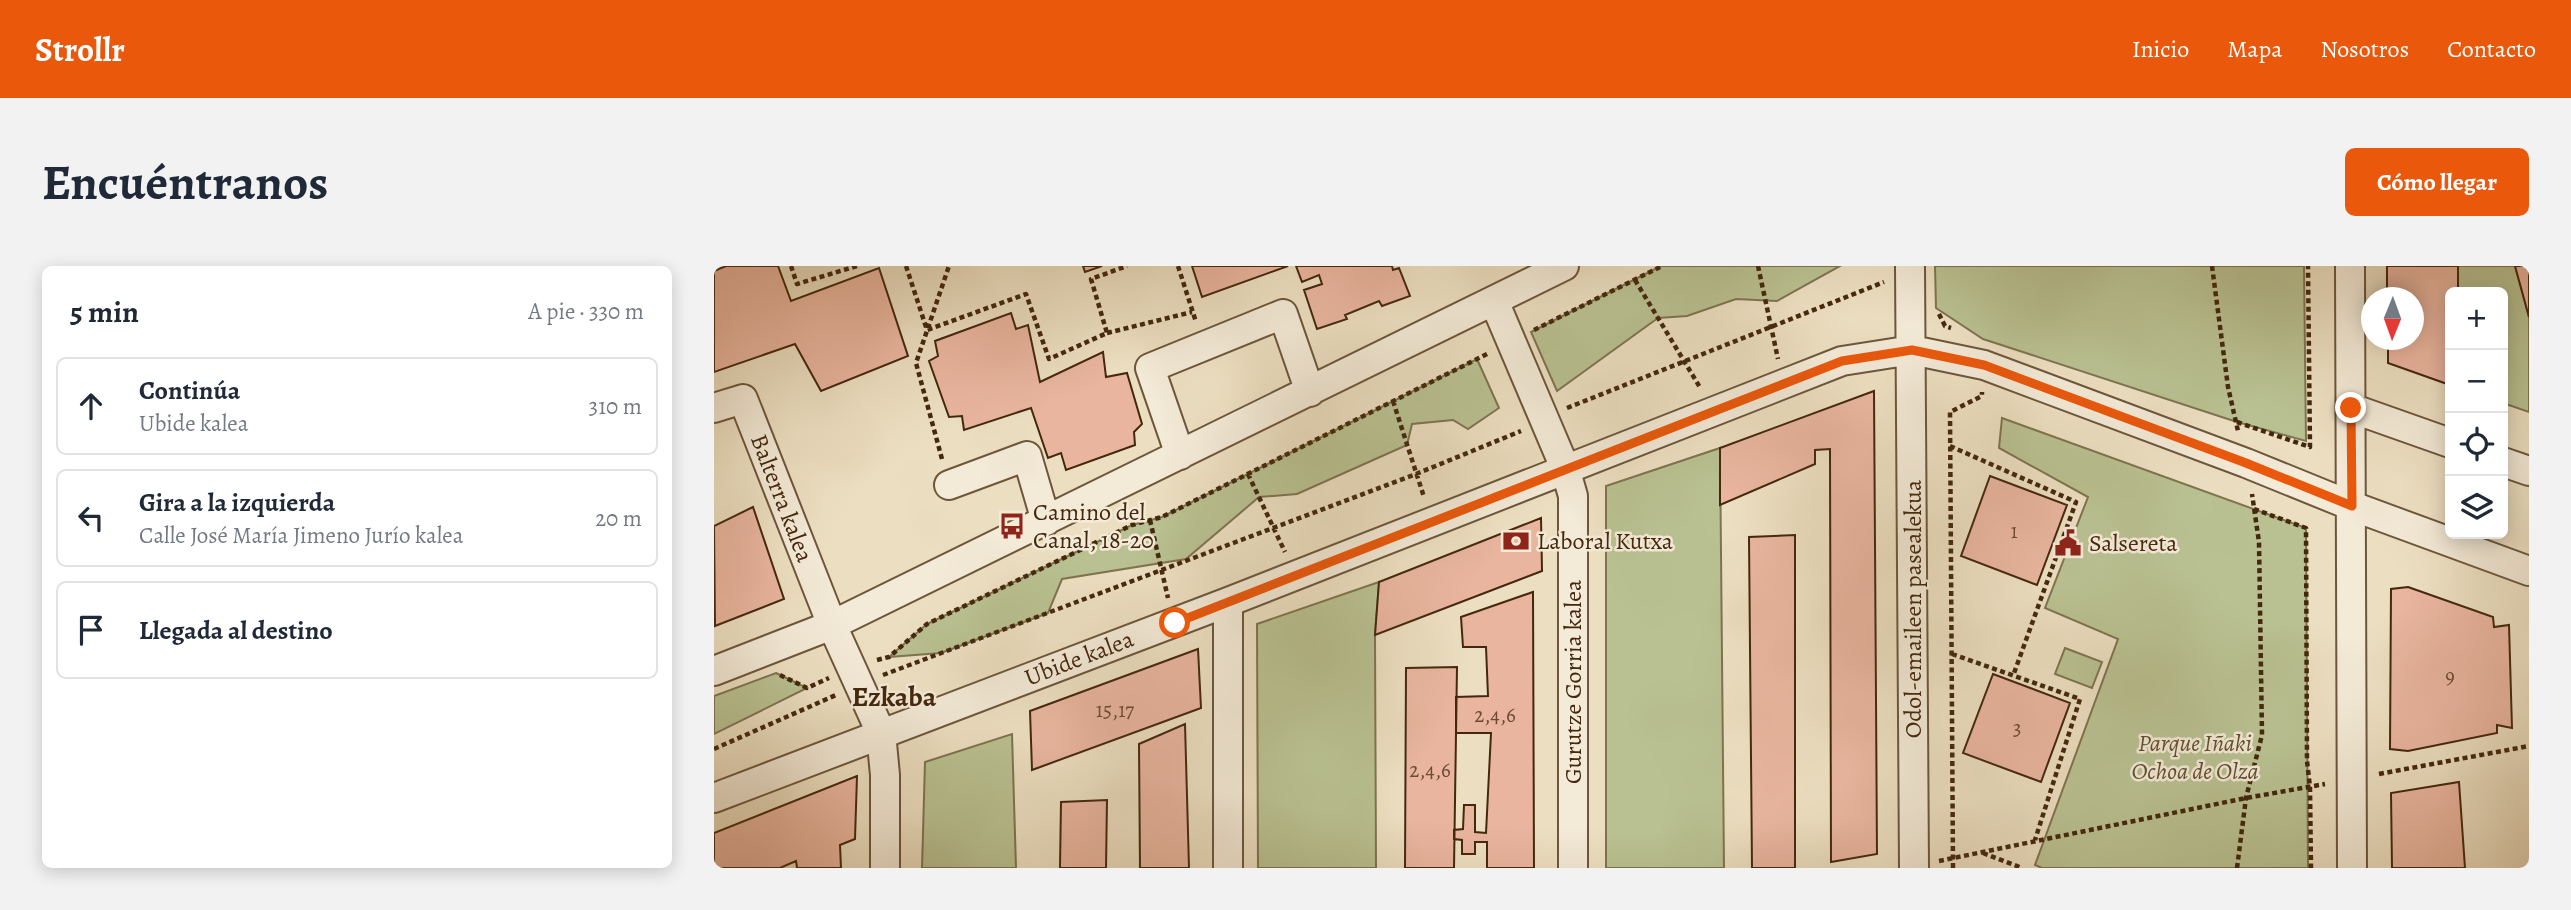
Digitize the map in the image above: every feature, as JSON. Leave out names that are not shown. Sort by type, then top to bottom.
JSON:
[{"type":"street","points":[[714,671],[832,625],[1564,266]]},
{"type":"street","points":[[2350,266],[2352,868]]},
{"type":"street","name":"Odol-emaileen pasealekua","points":[[1910,270],[1920,866]]},
{"type":"street","name":"Gurutze Gorria kalea","points":[[1494,301],[1565,468],[1573,496],[1573,868]]},
{"type":"street","points":[[1180,455],[1150,368],[1283,314],[1310,392]]},
{"type":"street","name":"Ubide kalea","points":[[714,798],[1175,623],[1842,361],[1912,350],[1984,365],[2529,571]]},
{"type":"street","name":"Balterra kalea","points":[[714,408],[743,399],[832,625]]},
{"type":"street","points":[[2351,408],[2445,441]]},
{"type":"street","points":[[949,485],[1027,456],[1046,521]]},
{"type":"street","points":[[2508,464],[2529,471]]},
{"type":"street","points":[[1228,602],[1228,868]]},
{"type":"street","points":[[832,625],[857,673],[881,733],[885,775],[885,868]]},
{"type":"path","points":[[791,266],[797,284],[857,266]]},
{"type":"path","points":[[906,266],[927,330]]},
{"type":"path","points":[[949,266],[916,363],[949,485]]},
{"type":"path","points":[[1107,332],[1091,279],[1127,266]]},
{"type":"path","points":[[1178,266],[1204,346]]},
{"type":"path","points":[[1528,333],[1662,266]]},
{"type":"path","points":[[1758,266],[1783,384]]},
{"type":"path","points":[[2212,266],[2228,387],[2246,463],[2259,542],[2262,735],[2246,798],[2236,868]]},
{"type":"path","points":[[2236,422],[2310,447],[2308,266]]},
{"type":"path","points":[[776,673],[807,688],[1159,570],[1416,474],[1576,404],[1910,270]]},
{"type":"path","points":[[1635,279],[1714,411]]},
{"type":"path","points":[[927,330],[1026,294],[1049,359],[1107,332],[1192,312]]},
{"type":"path","points":[[1936,308],[1945,326],[1958,330]]},
{"type":"path","points":[[714,749],[889,657],[927,624],[1132,525],[1162,517],[1495,350]]},
{"type":"path","points":[[1953,868],[1950,412],[1982,396],[1984,365]]},
{"type":"path","points":[[1393,401],[1431,521]]},
{"type":"path","points":[[1950,446],[2076,502],[2013,676]]},
{"type":"path","points":[[1248,474],[1296,575]]},
{"type":"path","points":[[2254,509],[2306,528],[2307,761],[2311,868]]},
{"type":"path","points":[[1150,520],[1159,570],[1175,623]]},
{"type":"path","points":[[1952,654],[2080,699],[2034,841]]},
{"type":"path","points":[[1920,866],[2246,798],[2529,746]]},
{"type":"path","points":[[1981,852],[2022,868]]},
{"type":"green space","points":[[1661,266],[1840,266],[1777,301],[1736,299],[1687,316],[1658,318],[1557,391],[1531,332]]},
{"type":"green space","points":[[1935,266],[2304,266],[2306,441],[2237,422],[1983,339],[1936,308]]},
{"type":"green space","points":[[2458,266],[2515,266],[2529,317],[2529,412],[2508,405],[2508,287],[2458,287]]},
{"type":"green space","points":[[1477,359],[1499,408],[1468,429],[1453,420],[1412,424],[1407,445],[1297,494],[1259,497],[1186,559],[1062,579],[1048,613],[941,653],[889,657],[927,624],[1132,525],[1162,517]]},
{"type":"green space","name":"Parque Iñaki Ochoa de Olza","points":[[2002,418],[2306,528],[2308,868],[2042,868],[2035,865],[2118,639],[2045,608],[2088,497],[1999,448]]},
{"type":"green space","points":[[1720,448],[1724,868],[1606,868],[1606,486]]},
{"type":"green space","points":[[1379,582],[1375,635],[1376,868],[1258,868],[1257,624]]},
{"type":"green space","points":[[2065,648],[2102,662],[2092,688],[2055,674]]},
{"type":"green space","points":[[776,673],[807,688],[714,734],[714,696]]},
{"type":"green space","points":[[1012,734],[1016,868],[922,868],[925,762]]},
{"type":"building","points":[[726,266],[778,266],[791,301],[879,268],[908,356],[821,391],[795,344],[714,372],[714,271]]},
{"type":"building","points":[[1083,266],[1102,266],[1085,272]]},
{"type":"building","points":[[1192,266],[1288,266],[1202,297]]},
{"type":"building","points":[[1296,266],[1392,266],[1393,270],[1399,268],[1410,296],[1382,306],[1379,301],[1345,315],[1347,319],[1317,329],[1304,290],[1322,284],[1319,275],[1302,282]]},
{"type":"building","points":[[2387,266],[2458,266],[2458,287],[2445,287],[2445,383],[2388,363],[2388,350],[2424,350],[2424,287],[2387,287]]},
{"type":"building","points":[[2515,266],[2529,266],[2529,317]]},
{"type":"building","points":[[1011,313],[1016,329],[1028,325],[1040,382],[1103,352],[1106,377],[1127,373],[1142,424],[1134,432],[1135,445],[1066,470],[1061,453],[1048,458],[1031,408],[964,430],[962,416],[949,417],[929,361],[938,356],[935,341]]},
{"type":"building","points":[[1874,391],[1877,854],[1831,862],[1830,449],[1815,450],[1815,464],[1720,505],[1720,448]]},
{"type":"building","points":[[1990,476],[2067,505],[2037,585],[1961,556]]},
{"type":"building","points":[[753,507],[784,599],[715,626],[714,526]]},
{"type":"building","points":[[1541,518],[1542,571],[1375,635],[1379,582]]},
{"type":"building","points":[[1795,535],[1795,868],[1752,868],[1749,537]]},
{"type":"building","points":[[2408,587],[2493,617],[2494,627],[2509,625],[2512,728],[2497,725],[2497,733],[2408,751],[2390,749],[2391,589]]},
{"type":"building","points":[[1533,592],[1534,868],[1487,868],[1487,842],[1475,842],[1475,854],[1462,854],[1462,840],[1454,839],[1454,830],[1463,829],[1464,805],[1475,805],[1475,832],[1486,833],[1491,733],[1456,733],[1456,697],[1488,696],[1486,647],[1463,647],[1461,617]]},
{"type":"building","points":[[1198,649],[1201,708],[1032,770],[1030,711]]},
{"type":"building","points":[[1457,667],[1454,868],[1405,868],[1406,668]]},
{"type":"building","points":[[1993,674],[2070,703],[2041,782],[1963,753]]},
{"type":"building","points":[[1185,724],[1189,868],[1140,868],[1139,744]]},
{"type":"building","points":[[857,776],[855,839],[840,845],[841,868],[797,868],[796,861],[780,868],[714,868],[714,833]]},
{"type":"building","points":[[2459,782],[2465,868],[2392,868],[2391,793]]},
{"type":"building","points":[[1107,800],[1106,868],[1060,868],[1061,802]]},
{"type":"place","name":"Camino del Canal, 18-20","points":[[1012,526]]},
{"type":"place","name":"Laboral Kutxa","points":[[1516,541]]},
{"type":"place","name":"Salsereta","points":[[2068,543]]},
{"type":"district","name":"Ezkaba","points":[[894,697]]},
{"type":"route","points":[[1175,623],[1842,361],[1912,350],[1984,365],[2246,463],[2352,506],[2351,408]]}]
